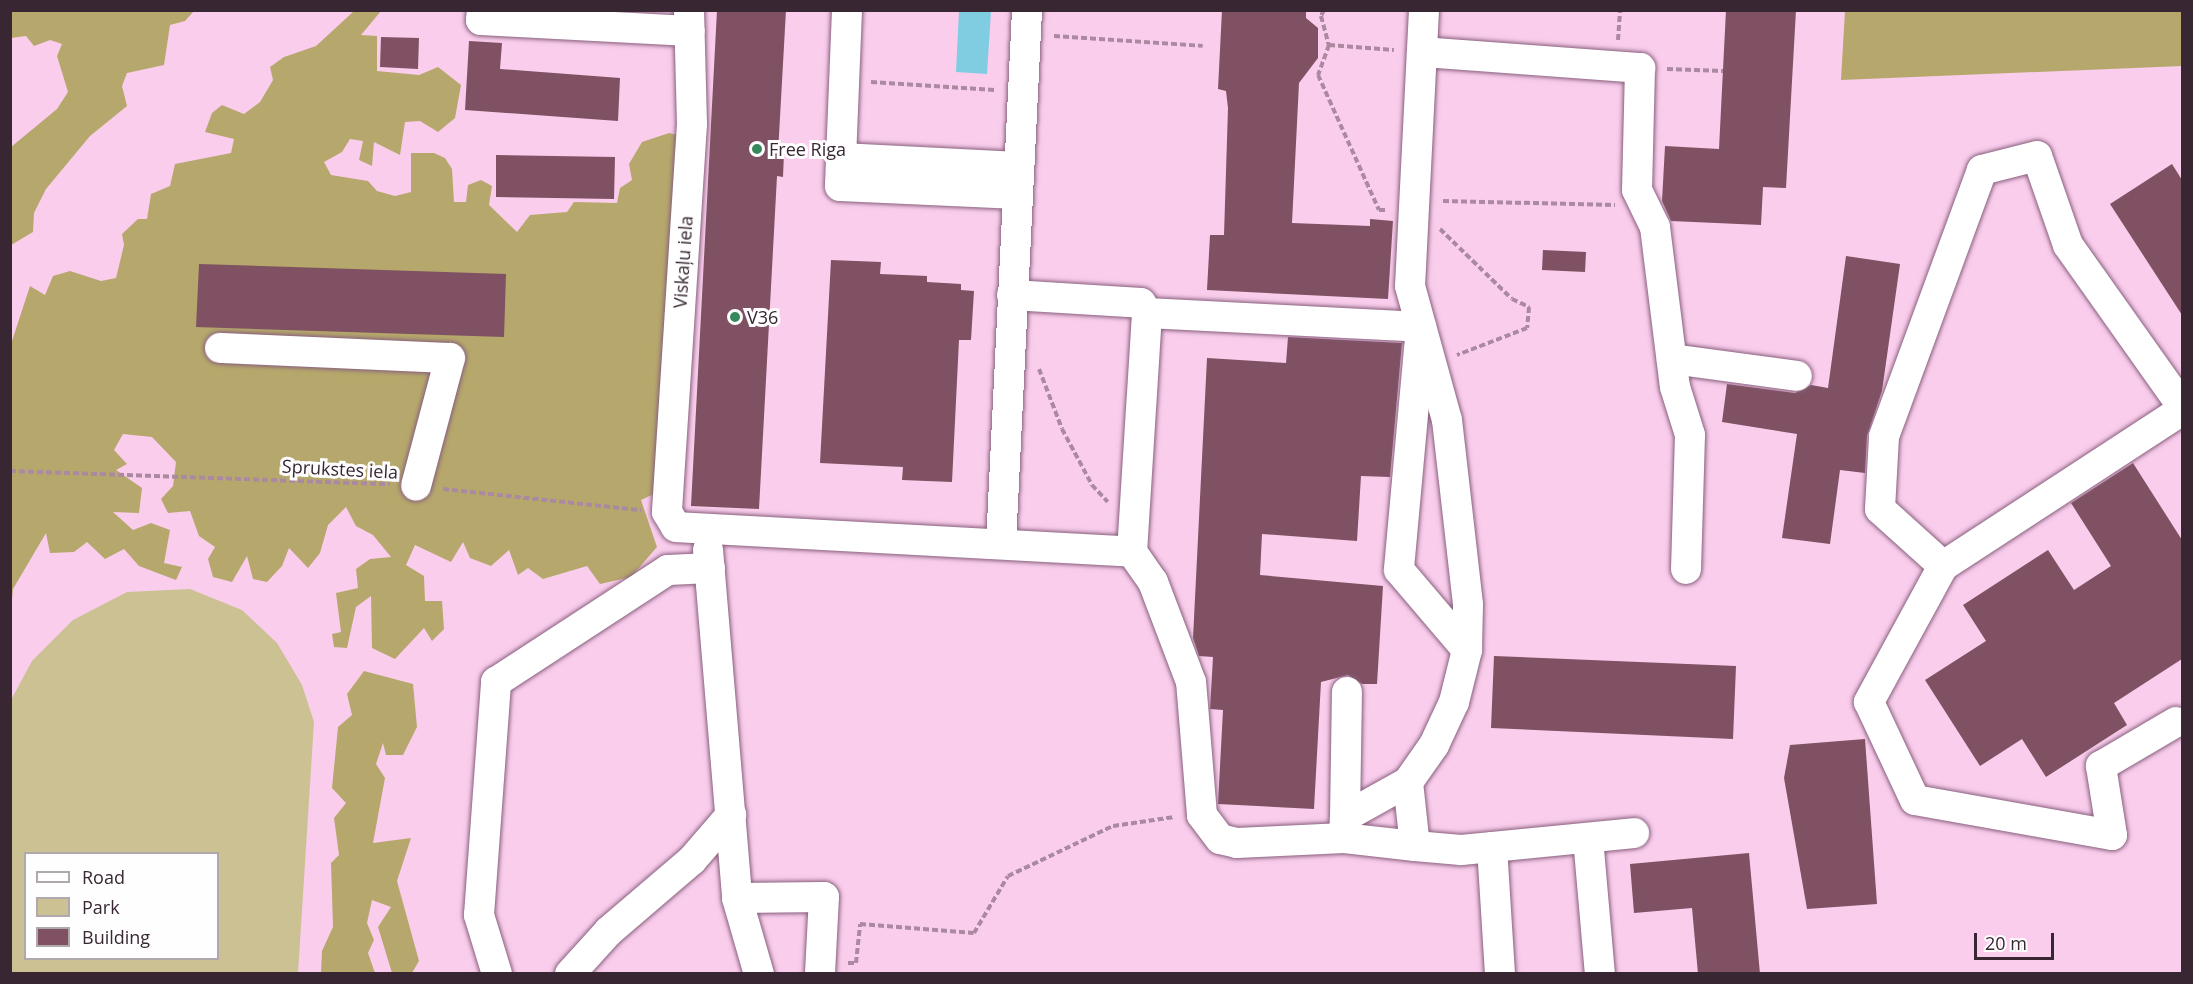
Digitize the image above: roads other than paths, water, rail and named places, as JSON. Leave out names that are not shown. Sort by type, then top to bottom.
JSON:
[{"type":"street","points":[[482,10],[481,20],[689,21]]},
{"type":"street","points":[[847,10],[841,158],[1018,181]]},
{"type":"street","points":[[1344,828],[1408,782],[1434,745],[1454,702],[1467,650],[1468,604],[1447,420],[1410,286],[1424,10]]},
{"type":"street","name":"Viskaļu iela","points":[[689,21],[692,124],[667,512],[676,527],[707,532]]},
{"type":"street","points":[[1001,544],[1027,22]]},
{"type":"street","points":[[1422,52],[1640,68],[1637,190],[1659,246],[1672,358],[1692,459],[1686,569]]},
{"type":"street","points":[[1943,566],[1880,509],[1884,437],[1982,170],[2037,156],[2068,245],[2182,408],[1943,566],[1869,702],[1916,800],[2112,835],[2101,766],[2176,722]]},
{"type":"street","points":[[1012,295],[1141,303],[1147,313],[1132,552],[1158,591],[1191,682],[1202,815],[1220,839],[1237,843],[1344,828],[1415,846],[1492,847],[1634,833]]},
{"type":"street","points":[[1147,313],[1421,327]]},
{"type":"street","points":[[1421,327],[1399,570],[1467,650]]},
{"type":"street","points":[[220,348],[450,358],[416,486]]},
{"type":"street","points":[[1672,358],[1797,376]]},
{"type":"street","points":[[759,974],[737,898],[707,532],[1001,544],[1132,552]]},
{"type":"street","points":[[497,974],[479,915],[496,682],[668,570],[710,568]]},
{"type":"street","points":[[1344,828],[1347,692]]},
{"type":"street","points":[[1408,782],[1415,846]]},
{"type":"street","points":[[570,974],[609,931],[692,860],[731,815]]},
{"type":"street","points":[[1588,838],[1600,974]]},
{"type":"street","points":[[1492,847],[1500,974]]},
{"type":"street","points":[[737,898],[824,897],[821,967]]},
{"type":"water","points":[[959,11],[991,11],[987,74],[956,72]]},
{"type":"place","name":"Free Riga","points":[[757,149]]},
{"type":"place","name":"V36","points":[[735,317]]}]
